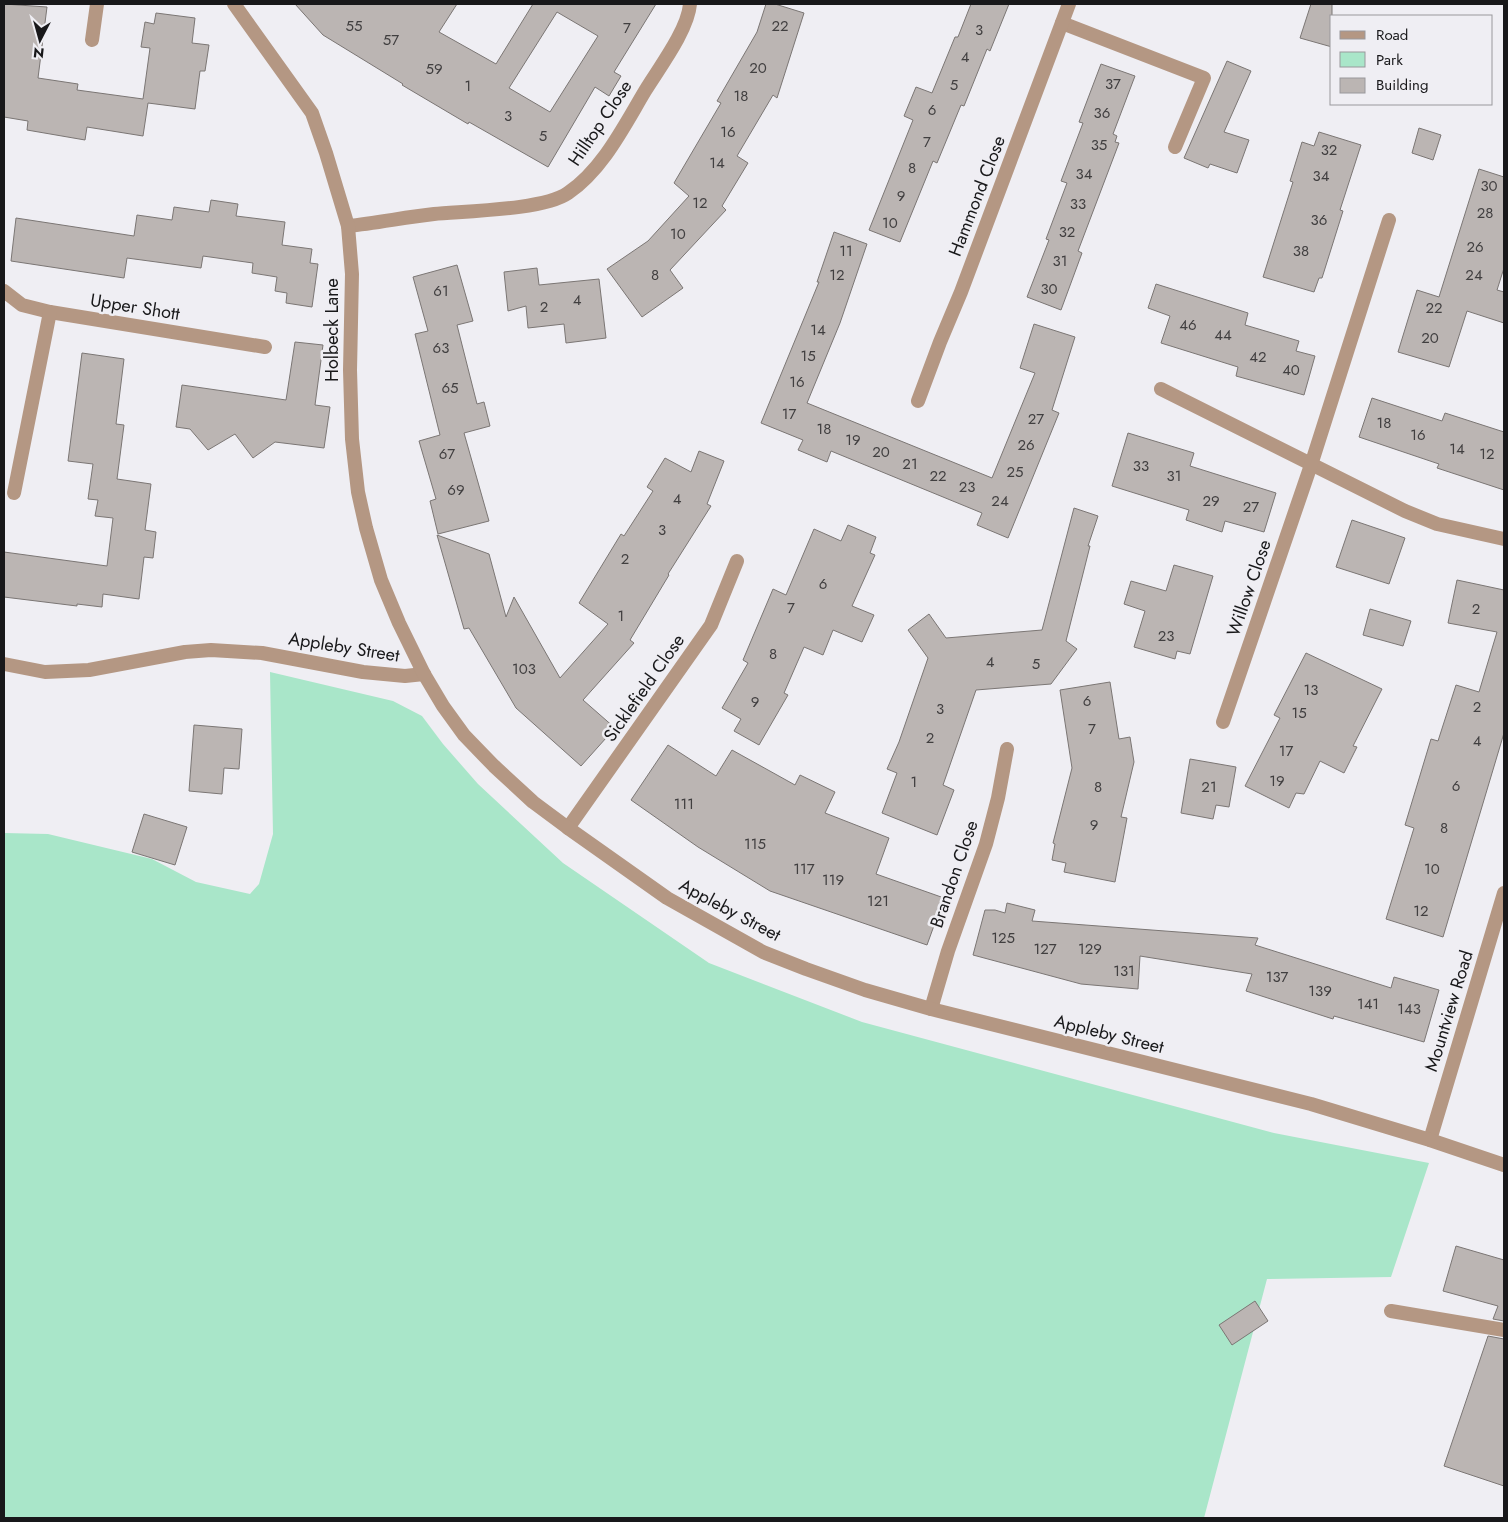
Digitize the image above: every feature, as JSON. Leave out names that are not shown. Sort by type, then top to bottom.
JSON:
[{"type":"street","points":[[92,40],[97,4]]},
{"type":"street","name":"Holbeck Lane","points":[[234,4],[312,113],[348,226],[352,274],[350,370],[352,439],[358,492],[381,580],[399,623],[424,674]]},
{"type":"street","name":"Hilltop Close","points":[[348,226],[433,214],[526,206],[549,202],[567,194],[581,183],[615,140],[684,28],[690,4]]},
{"type":"street","name":"Hammond Close","points":[[918,401],[1069,4]]},
{"type":"street","points":[[1062,24],[1204,78],[1175,147]]},
{"type":"street","name":"Willow Close","points":[[1223,722],[1312,465],[1389,220]]},
{"type":"street","name":"Upper Shott","points":[[4,291],[22,305],[50,312],[265,346]]},
{"type":"street","points":[[14,493],[50,312]]},
{"type":"street","points":[[1161,389],[1369,494],[1436,524],[1504,540]]},
{"type":"street","name":"Sicklefield Close","points":[[568,828],[711,624],[737,561]]},
{"type":"street","name":"Appleby Street","points":[[4,664],[46,672],[82,670],[185,652],[211,650],[262,653],[363,672],[404,676],[424,674],[443,706],[464,735],[533,802],[667,898],[763,952],[864,990],[931,1009],[1311,1104],[1430,1140],[1504,1166]]},
{"type":"street","name":"Brandon Close","points":[[931,1009],[948,951],[986,844],[998,798],[1007,749]]},
{"type":"street","name":"Mountview Road","points":[[1430,1140],[1504,893]]},
{"type":"street","points":[[1391,1310],[1504,1330]]},
{"type":"green space","points":[[270,672],[393,701],[422,716],[443,744],[478,784],[563,863],[709,963],[862,1022],[1274,1133],[1429,1163],[1391,1277],[1267,1279],[1204,1518],[4,1518],[4,833],[48,834],[152,859],[196,882],[250,894],[259,884],[273,834]]},
{"type":"building","points":[[4,4],[47,7],[38,78],[78,84],[77,90],[143,99],[150,48],[141,47],[145,22],[154,24],[156,13],[195,18],[192,43],[209,45],[205,71],[200,71],[195,109],[148,103],[143,136],[87,127],[85,140],[27,130],[28,121],[4,117]]},
{"type":"building","points":[[295,4],[457,4],[439,32],[496,64],[533,4],[656,4],[614,72],[621,76],[609,96],[595,87],[548,167],[469,122],[468,124],[323,35]],"holes":[[[557,12],[598,36],[550,112],[509,88]]]},
{"type":"building","points":[[766,4],[775,4],[804,13],[777,98],[773,95],[737,156],[748,163],[722,206],[726,210],[670,270],[683,288],[642,317],[607,269],[648,241],[689,196],[674,183],[721,103],[717,101],[757,32]]},
{"type":"building","points":[[971,4],[1009,4],[990,51],[987,49],[964,106],[961,105],[937,163],[933,161],[900,242],[869,230],[913,120],[904,116],[916,87],[932,93]]},
{"type":"building","points":[[1311,4],[1332,4],[1330,46],[1300,38]]},
{"type":"building","points":[[1227,61],[1251,71],[1224,132],[1249,140],[1237,173],[1210,164],[1208,168],[1184,158]]},
{"type":"building","points":[[1101,64],[1135,76],[1113,134],[1117,136],[1115,142],[1119,143],[1078,251],[1082,253],[1061,310],[1027,297],[1049,240],[1046,239],[1067,183],[1061,181],[1083,123],[1079,122]]},
{"type":"building","points":[[1419,128],[1441,135],[1433,160],[1412,153]]},
{"type":"building","points":[[1319,132],[1361,145],[1340,210],[1343,211],[1322,278],[1319,278],[1314,292],[1263,277],[1293,182],[1290,181],[1302,142],[1314,146]]},
{"type":"building","points":[[1479,169],[1504,177],[1504,268],[1497,290],[1504,292],[1504,323],[1467,311],[1449,367],[1398,352],[1417,290],[1439,297]]},
{"type":"building","points":[[211,200],[238,204],[236,216],[285,222],[282,245],[312,249],[310,263],[318,264],[312,307],[286,303],[287,293],[275,291],[277,277],[252,273],[253,263],[203,256],[201,268],[127,258],[124,278],[11,261],[16,218],[134,236],[137,215],[172,220],[174,207],[209,212]]},
{"type":"building","points":[[834,232],[867,244],[840,323],[807,403],[992,478],[1035,373],[1020,368],[1034,324],[1075,337],[1052,410],[1059,413],[1008,538],[977,525],[982,513],[831,451],[827,462],[798,450],[803,440],[761,423],[819,282],[817,282]]},
{"type":"building","points":[[457,265],[473,321],[457,325],[477,404],[484,402],[490,426],[464,433],[489,521],[438,534],[430,501],[436,499],[419,441],[440,435],[415,334],[428,331],[413,277]]},
{"type":"building","points":[[537,268],[539,285],[599,279],[606,338],[566,343],[564,324],[528,328],[526,306],[508,311],[504,272]]},
{"type":"building","points":[[1156,284],[1248,313],[1245,325],[1299,341],[1296,351],[1315,356],[1304,395],[1236,376],[1238,367],[1161,343],[1170,316],[1148,308]]},
{"type":"building","points":[[295,342],[323,345],[315,405],[330,407],[324,448],[275,442],[253,458],[235,434],[208,450],[190,429],[176,427],[182,385],[286,400]]},
{"type":"building","points":[[82,353],[124,359],[116,424],[124,425],[117,479],[151,484],[145,530],[156,532],[153,558],[144,557],[139,599],[103,594],[102,607],[77,604],[77,606],[4,597],[4,552],[107,566],[113,518],[95,516],[98,500],[88,499],[93,464],[68,461]]},
{"type":"building","points":[[1372,398],[1442,421],[1445,413],[1504,432],[1504,490],[1437,468],[1439,464],[1359,437]]},
{"type":"building","points":[[1128,433],[1194,453],[1190,466],[1276,493],[1264,532],[1225,521],[1222,532],[1186,520],[1189,510],[1112,486]]},
{"type":"building","points":[[699,451],[724,461],[707,504],[711,506],[668,574],[630,640],[634,643],[583,700],[615,728],[581,766],[516,708],[469,628],[464,629],[437,535],[489,554],[506,617],[514,597],[560,678],[608,624],[579,603],[621,534],[624,536],[653,491],[647,487],[665,458],[691,472]]},
{"type":"building","points":[[1074,508],[1098,516],[1088,546],[1090,546],[1066,641],[1077,649],[1051,684],[976,690],[943,785],[954,790],[937,835],[882,813],[897,773],[887,769],[899,742],[928,658],[908,630],[929,614],[946,638],[1042,630]]},
{"type":"building","points":[[1352,520],[1405,538],[1389,584],[1336,567]]},
{"type":"building","points":[[848,525],[876,537],[870,553],[875,555],[852,606],[874,615],[862,642],[833,630],[823,655],[804,647],[784,693],[788,695],[759,745],[734,731],[741,719],[722,708],[748,663],[743,660],[773,589],[786,595],[814,529],[841,541]]},
{"type":"building","points":[[1174,565],[1213,576],[1190,654],[1177,651],[1175,659],[1134,647],[1145,611],[1124,604],[1131,581],[1166,591]]},
{"type":"building","points":[[1457,580],[1504,590],[1504,733],[1443,937],[1386,919],[1414,828],[1405,825],[1431,739],[1438,741],[1456,685],[1479,692],[1497,632],[1448,623]]},
{"type":"building","points":[[1370,609],[1411,621],[1403,646],[1363,635]]},
{"type":"building","points":[[1306,653],[1382,689],[1353,746],[1357,747],[1344,773],[1320,761],[1304,794],[1296,793],[1289,808],[1245,786],[1280,718],[1274,715]]},
{"type":"building","points":[[1110,682],[1119,739],[1130,737],[1134,762],[1121,817],[1127,818],[1115,882],[1064,872],[1066,863],[1052,860],[1055,844],[1053,843],[1072,768],[1060,690]]},
{"type":"building","points":[[194,725],[242,729],[239,769],[224,768],[222,794],[189,791]]},
{"type":"building","points":[[668,745],[716,776],[732,750],[795,785],[800,775],[835,792],[825,813],[889,838],[876,874],[944,898],[927,945],[770,891],[698,847],[631,800]]},
{"type":"building","points":[[1190,759],[1236,767],[1229,807],[1216,805],[1213,819],[1181,813]]},
{"type":"building","points":[[144,814],[187,827],[175,865],[132,852]]},
{"type":"building","points":[[1007,903],[1035,910],[1032,921],[1258,938],[1255,945],[1391,988],[1394,977],[1439,990],[1424,1042],[1334,1016],[1333,1019],[1246,991],[1252,974],[1140,956],[1138,989],[1081,984],[973,955],[985,910],[1005,913]]},
{"type":"building","points":[[1456,1246],[1504,1260],[1504,1321],[1493,1319],[1498,1306],[1443,1291]]},
{"type":"building","points":[[1255,1301],[1268,1321],[1232,1345],[1219,1325]]},
{"type":"building","points":[[1488,1336],[1504,1339],[1504,1486],[1444,1466]]}]
